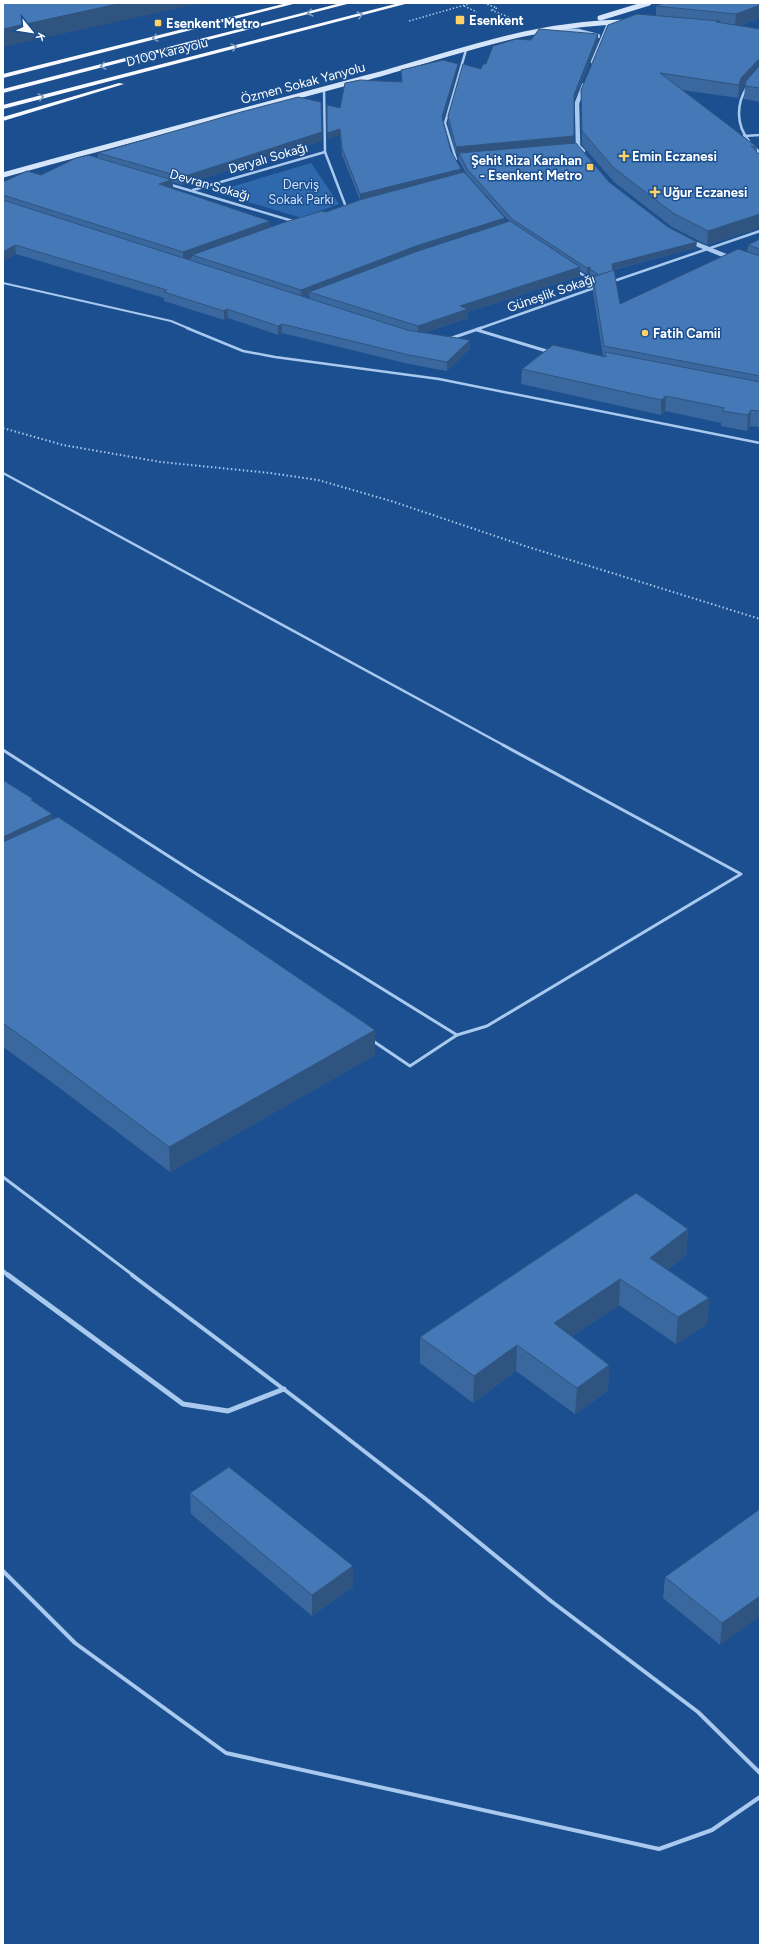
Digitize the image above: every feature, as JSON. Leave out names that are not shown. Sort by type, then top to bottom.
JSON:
[{"type":"highway","points":[[261,12],[294,3]]},
{"type":"highway","points":[[3,76],[300,3]]},
{"type":"highway","name":"D100 Karayolu","points":[[3,91],[348,3]]},
{"type":"highway","name":"D100 Karayolu","points":[[3,107],[406,3]]},
{"type":"highway","points":[[3,119],[105,89],[216,52]]},
{"type":"main road","points":[[590,21],[648,3]]},
{"type":"main road","name":"Özmen Sokak Yanyolu","points":[[3,175],[541,30],[590,21],[632,22]]},
{"type":"street","points":[[591,67],[610,21]]},
{"type":"street","points":[[541,30],[578,31],[602,38]]},
{"type":"street","points":[[458,164],[454,157],[446,123],[466,50]]},
{"type":"street","points":[[586,81],[578,103],[578,146],[587,157]]},
{"type":"street","points":[[751,83],[742,93],[738,116],[744,136],[760,153]]},
{"type":"street","points":[[324,89],[325,152],[346,207]]},
{"type":"street","points":[[744,136],[760,135]]},
{"type":"street","points":[[570,146],[578,146]]},
{"type":"street","name":"Deryalı Sokağı","points":[[192,190],[325,152]]},
{"type":"street","points":[[70,156],[77,158]]},
{"type":"street","points":[[454,157],[462,156]]},
{"type":"street","name":"Devran Sokağı","points":[[162,182],[298,222],[291,225]]},
{"type":"street","points":[[340,209],[354,205]]},
{"type":"street","name":"Güneşlik Sokağı","points":[[607,284],[760,231]]},
{"type":"street","points":[[686,240],[740,261]]},
{"type":"street","name":"Güneşlik Sokağı","points":[[442,340],[600,286],[574,269]]},
{"type":"street","points":[[476,329],[553,352]]},
{"type":"street","points":[[3,1271],[183,1404],[228,1411],[284,1389]]},
{"type":"lane","points":[[3,283],[171,321],[243,351],[275,357],[439,379],[760,442]]},
{"type":"lane","points":[[3,473],[740,874],[487,1026],[457,1036],[410,1066],[372,1040]]},
{"type":"lane","points":[[3,750],[198,875],[457,1036]]},
{"type":"lane","points":[[3,1177],[284,1389],[427,1500],[551,1601],[698,1712],[760,1773]]},
{"type":"lane","points":[[3,1571],[75,1643],[226,1753],[659,1849],[712,1830],[760,1796]]},
{"type":"path","points":[[403,22],[472,3]]},
{"type":"path","points":[[484,3],[497,8],[491,10]]},
{"type":"path","points":[[463,6],[477,12]]},
{"type":"path","points":[[3,428],[63,445],[146,459],[318,480],[760,619]]},
{"type":"green space","name":"Derviş Sokak Parkı","points":[[311,163],[339,204],[302,218],[214,192]]},
{"type":"building","points":[[3,3],[122,3],[3,29]]},
{"type":"building","points":[[664,3],[760,3],[760,5],[736,14],[656,6]]},
{"type":"building","points":[[637,14],[720,21],[716,22],[760,29],[760,58],[741,78],[739,85],[660,73],[757,147],[751,146],[760,155],[760,214],[708,231],[673,213],[614,168],[582,131],[581,90],[608,25]]},
{"type":"building","points":[[539,29],[598,34],[574,95],[574,136],[456,147],[448,116],[463,64],[481,69],[483,64],[486,64],[493,46],[516,39],[531,40]]},
{"type":"building","points":[[443,60],[458,64],[442,117],[451,151],[461,169],[360,194],[342,148],[340,129],[327,133],[327,105],[340,108],[345,83],[360,80],[402,82],[401,70]]},
{"type":"building","points":[[760,65],[760,88],[745,86],[746,81]]},
{"type":"building","points":[[298,97],[321,102],[322,132],[182,177],[98,153],[241,112]]},
{"type":"building","points":[[576,143],[609,182],[668,227],[697,242],[612,264],[613,271],[599,275],[591,270],[590,267],[587,268],[512,219],[467,169],[459,153]]},
{"type":"building","points":[[88,155],[172,180],[159,184],[270,221],[183,252],[3,195],[3,182],[27,171],[41,175],[76,158]]},
{"type":"building","points":[[464,172],[505,218],[416,246],[301,290],[192,255],[282,223],[322,211],[326,212],[363,199]]},
{"type":"building","points":[[3,200],[407,330],[470,340],[447,362],[409,355],[282,324],[278,326],[227,309],[224,311],[164,292],[167,290],[15,245],[3,252]]},
{"type":"building","points":[[510,221],[580,267],[460,306],[468,309],[418,326],[309,292],[418,251]]},
{"type":"building","points":[[760,239],[760,249],[748,245]]},
{"type":"building","points":[[738,249],[760,256],[760,376],[604,346],[593,277],[614,270],[620,304]]},
{"type":"building","points":[[553,345],[606,357],[605,352],[760,382],[760,411],[751,410],[748,415],[722,411],[725,408],[666,396],[661,400],[522,369]]},
{"type":"building","points":[[3,780],[33,799],[31,800],[52,814],[3,837]]},
{"type":"building","points":[[58,817],[375,1030],[169,1147],[3,1023],[3,842]]},
{"type":"building","points":[[636,1193],[688,1229],[650,1258],[709,1298],[678,1317],[620,1279],[554,1323],[609,1365],[577,1388],[517,1345],[474,1376],[420,1337]]},
{"type":"building","points":[[229,1467],[353,1566],[312,1595],[190,1493]]},
{"type":"building","points":[[760,1509],[760,1596],[722,1623],[665,1577]]},
{"type":"place","name":"Esenkent","points":[[460,20]]},
{"type":"place","name":"Esenkent Metro","points":[[158,23]]},
{"type":"place","name":"Emin Eczanesi","points":[[624,156]]},
{"type":"place","name":"Şehi̇t Riza Karahan - Esenkent Metro","points":[[590,167]]},
{"type":"place","name":"Uğur Eczanesi","points":[[655,192]]},
{"type":"place","name":"Fatih Camii","points":[[645,333]]}]
